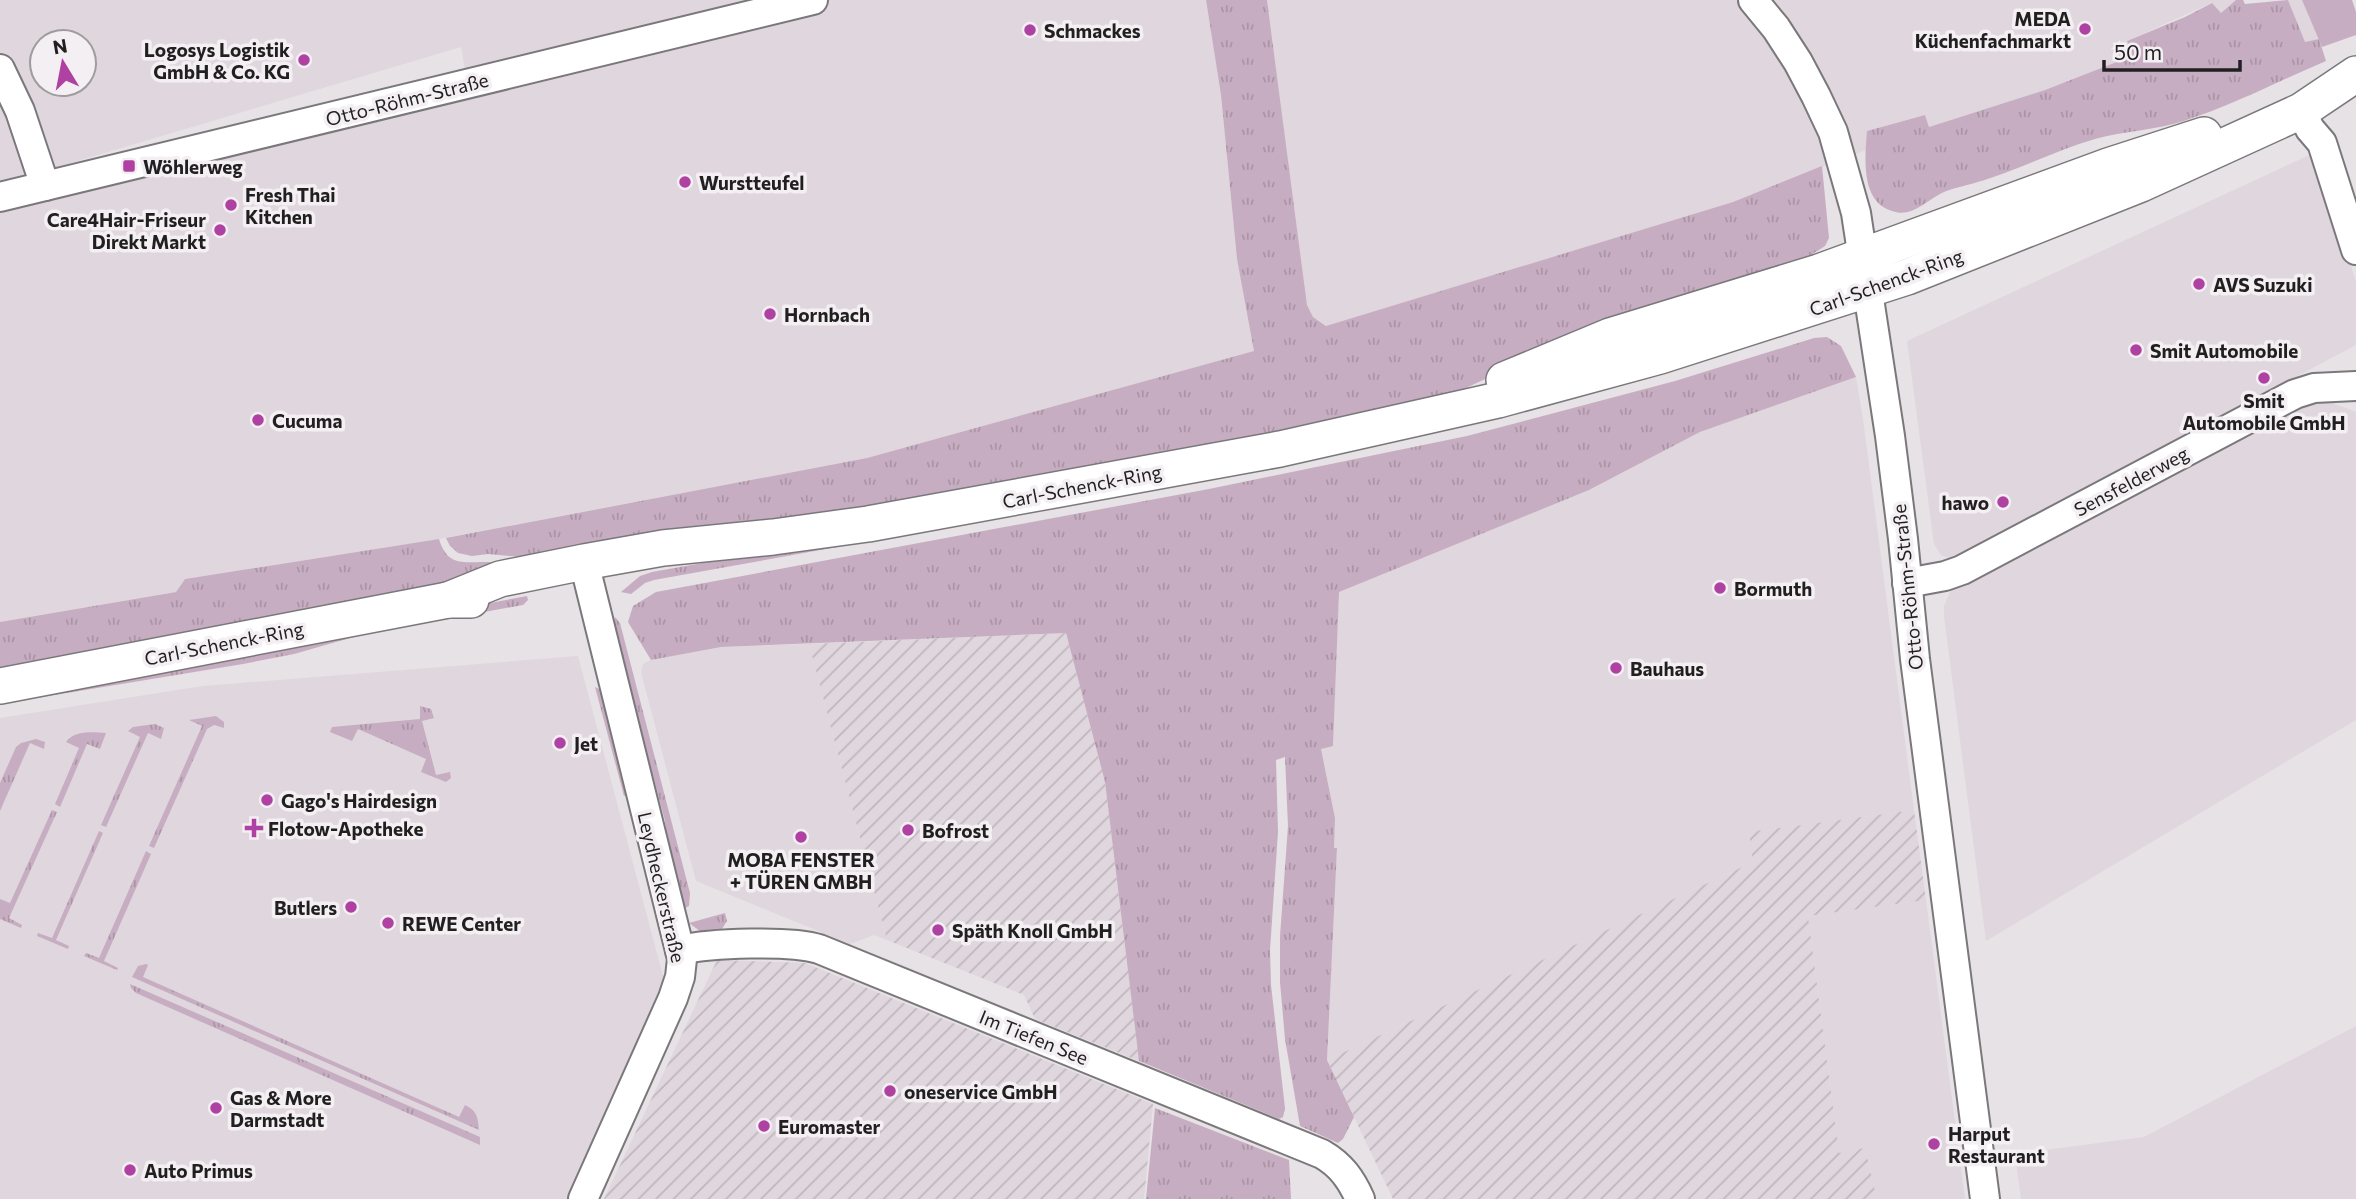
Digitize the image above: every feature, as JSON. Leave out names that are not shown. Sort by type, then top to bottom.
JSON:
[{"type":"main road","name":"Carl-Schenck-Ring","points":[[0,686],[448,600],[500,579],[666,565],[773,537],[970,507],[1267,452],[1390,426],[1498,400],[1660,356],[1908,277],[2141,184],[2301,111],[2356,74],[2233,125],[2108,166],[1780,285],[1610,336],[1390,426]]},
{"type":"street","name":"Otto-Röhm-Straße","points":[[0,197],[813,0]]},
{"type":"street","name":"Otto-Röhm-Straße","points":[[1753,0],[1776,28],[1798,62],[1833,132],[1854,202],[1869,289],[1985,1199]]},
{"type":"street","points":[[0,69],[20,111],[45,186]]},
{"type":"street","points":[[2301,111],[2310,129],[2322,143],[2356,250]]},
{"type":"street","name":"Sensfelderweg","points":[[1907,583],[1962,570],[2295,394],[2314,388],[2356,386]]},
{"type":"street","name":"Leydheckerstraße","points":[[583,1199],[673,998],[681,971],[680,950],[586,571]]},
{"type":"street","name":"Im Tiefen See","points":[[680,950],[770,944],[799,944],[820,949],[1322,1154],[1346,1174],[1360,1199]]},
{"type":"shaded area","points":[[0,0],[1206,0],[1221,95],[1237,259],[1255,351],[867,458],[439,539],[185,579],[176,592],[0,622],[0,192],[466,75],[461,47],[0,184]]},
{"type":"shaded area","points":[[1267,0],[2236,0],[2221,13],[2211,3],[2127,41],[2132,56],[2045,90],[1929,127],[1925,115],[1867,131],[1866,150],[1733,202],[1327,326],[1313,317],[1307,305]]},
{"type":"shaded area","points":[[2288,0],[2303,0],[2319,39],[2305,43]]},
{"type":"shaded area","points":[[2316,152],[2356,282],[2356,345],[1959,555],[1949,558],[1941,555],[1934,544],[1907,341]]},
{"type":"shaded area","name":"Bauhaus","points":[[1856,377],[1914,810],[1750,832],[1753,862],[1327,1060],[1337,849],[1334,848],[1335,818],[1321,749],[1333,745],[1339,591],[1589,490],[1700,432]]},
{"type":"shaded area","points":[[2309,402],[2330,402],[2356,412],[2356,720],[1986,941],[1944,616],[1944,606],[1950,592],[1956,586]]},
{"type":"shaded area","points":[[1066,633],[1105,782],[1139,1061],[1035,1019],[1024,995],[887,940],[809,644]]},
{"type":"shaded area","points":[[809,644],[887,940],[874,935],[850,944],[696,881],[641,672],[643,664],[651,660],[721,647]]},
{"type":"shaded area","points":[[578,656],[664,980],[567,1199],[0,1199],[0,718],[203,686]]},
{"type":"shaded area","points":[[1914,810],[1926,900],[1808,916],[1839,1153],[1865,1148],[1877,1199],[1393,1199],[1327,1060],[1753,862],[1749,832]]},
{"type":"shaded area","points":[[1926,900],[1965,1199],[1877,1199],[1865,1148],[1839,1154],[1808,916]]},
{"type":"shaded area","points":[[717,960],[805,963],[1153,1104],[1144,1199],[604,1199]]},
{"type":"shaded area","points":[[2356,1026],[2356,1199],[2021,1199],[2015,1154],[2144,1137]]},
{"type":"green space","points":[[1206,0],[1267,0],[1307,305],[1313,317],[1326,326],[1733,202],[1822,166],[1829,238],[1825,246],[1811,255],[1809,262],[1574,337],[1449,396],[1358,422],[848,518],[534,558],[488,554],[472,556],[458,553],[450,546],[446,538],[867,458],[1254,351],[1237,259],[1221,95]]},
{"type":"green space","points":[[2236,0],[2243,0],[2245,4],[2288,0],[2305,42],[2319,39],[2326,61],[2202,115],[2173,124],[2106,136],[2079,144],[2002,174],[1947,191],[1912,211],[1892,211],[1874,198],[1867,177],[1867,131],[1925,115],[1929,127],[2045,90],[2132,56],[2127,41],[2212,3],[2221,13]]},
{"type":"green space","points":[[2302,0],[2352,0],[2356,12],[2356,35],[2322,47]]},
{"type":"green space","points":[[1827,337],[1841,346],[1856,377],[1700,432],[1589,490],[1339,592],[1333,746],[1321,749],[1335,818],[1334,848],[1337,848],[1327,1060],[1354,1117],[1343,1139],[1338,1143],[1300,1126],[1285,1039],[1280,982],[1280,936],[1288,826],[1285,757],[1276,760],[1278,832],[1270,950],[1271,985],[1285,1108],[1283,1117],[1279,1119],[1139,1061],[1105,782],[1066,633],[721,647],[651,660],[628,622],[633,606],[656,592],[1209,489],[1467,436],[1675,381],[1814,338]]},
{"type":"green space","points":[[1137,493],[654,580],[645,583],[631,594],[621,592],[640,576],[652,572],[860,535]]},
{"type":"green space","points":[[439,539],[447,555],[459,561],[494,562],[523,567],[0,675],[0,622],[176,592],[185,579]]},
{"type":"green space","points":[[527,596],[528,600],[523,605],[364,634],[294,654],[0,704],[0,696]]},
{"type":"green space","points":[[615,617],[620,623],[690,893],[689,906],[681,910],[669,864],[665,821],[613,625]]},
{"type":"green space","points":[[595,687],[603,691],[628,794],[624,796]]},
{"type":"green space","points":[[420,706],[431,709],[434,718],[422,721],[436,775],[450,772],[451,778],[446,782],[421,772],[426,759],[358,729],[352,741],[330,732],[332,727],[420,719]]},
{"type":"green space","points":[[216,716],[224,722],[224,728],[214,725],[207,729],[154,848],[149,846],[202,726],[189,720]]},
{"type":"green space","points":[[155,724],[164,728],[161,739],[148,733],[106,827],[101,825],[140,737],[128,731],[133,727]]},
{"type":"green space","points":[[106,733],[100,749],[87,744],[60,807],[55,804],[79,748],[66,742],[78,734]]},
{"type":"green space","points":[[36,739],[45,742],[44,749],[30,743],[0,811],[0,783],[16,747]]},
{"type":"green space","points":[[52,810],[57,812],[9,918],[22,925],[21,928],[0,919],[0,899],[10,903]]},
{"type":"green space","points":[[99,831],[103,833],[56,940],[69,946],[68,949],[37,936],[38,933],[52,938]]},
{"type":"green space","points":[[146,851],[151,854],[104,961],[118,968],[117,970],[84,956],[86,953],[99,958]]},
{"type":"green space","points":[[725,913],[727,921],[720,932],[704,934],[689,923]]},
{"type":"green space","points":[[148,965],[143,977],[459,1117],[465,1105],[476,1115],[479,1130],[132,977],[138,966]]},
{"type":"green space","points":[[130,984],[480,1137],[480,1145],[136,993]]},
{"type":"green space","points":[[1155,1108],[1289,1160],[1291,1199],[1146,1199]]},
{"type":"place","name":"MEDA Küchenfachmarkt","points":[[2085,29]]},
{"type":"place","name":"Schmackes","points":[[1030,30]]},
{"type":"place","name":"Logosys Logistik GmbH & Co. KG","points":[[304,60]]},
{"type":"place","name":"Wöhlerweg","points":[[129,166]]},
{"type":"place","name":"Wurstteufel","points":[[685,182]]},
{"type":"place","name":"Fresh Thai Kitchen","points":[[231,205]]},
{"type":"place","name":"Care4Hair-Friseur Direkt Markt","points":[[220,230]]},
{"type":"place","name":"AVS Suzuki","points":[[2199,284]]},
{"type":"place","name":"Hornbach","points":[[770,314]]},
{"type":"place","name":"Smit Automobile","points":[[2136,350]]},
{"type":"place","name":"Smit Automobile GmbH","points":[[2264,378]]},
{"type":"place","name":"Cucuma","points":[[258,420]]},
{"type":"place","name":"hawo","points":[[2003,502]]},
{"type":"place","name":"Bormuth","points":[[1720,588]]},
{"type":"place","name":"Bauhaus","points":[[1616,668]]},
{"type":"place","name":"Jet","points":[[560,743]]},
{"type":"place","name":"Gago's Hairdesign","points":[[267,800]]},
{"type":"place","name":"Flotow-Apotheke","points":[[254,828]]},
{"type":"place","name":"Bofrost","points":[[908,830]]},
{"type":"place","name":"MOBA FENSTER + TÜREN GMBH","points":[[801,837]]},
{"type":"place","name":"Butlers","points":[[351,907]]},
{"type":"place","name":"REWE Center","points":[[388,923]]},
{"type":"place","name":"Späth Knoll GmbH","points":[[938,930]]},
{"type":"place","name":"oneservice GmbH","points":[[890,1091]]},
{"type":"place","name":"Gas & More Darmstadt","points":[[216,1108]]},
{"type":"place","name":"Euromaster","points":[[764,1126]]},
{"type":"place","name":"Harput Restaurant","points":[[1934,1144]]},
{"type":"place","name":"Auto Primus","points":[[130,1170]]}]
